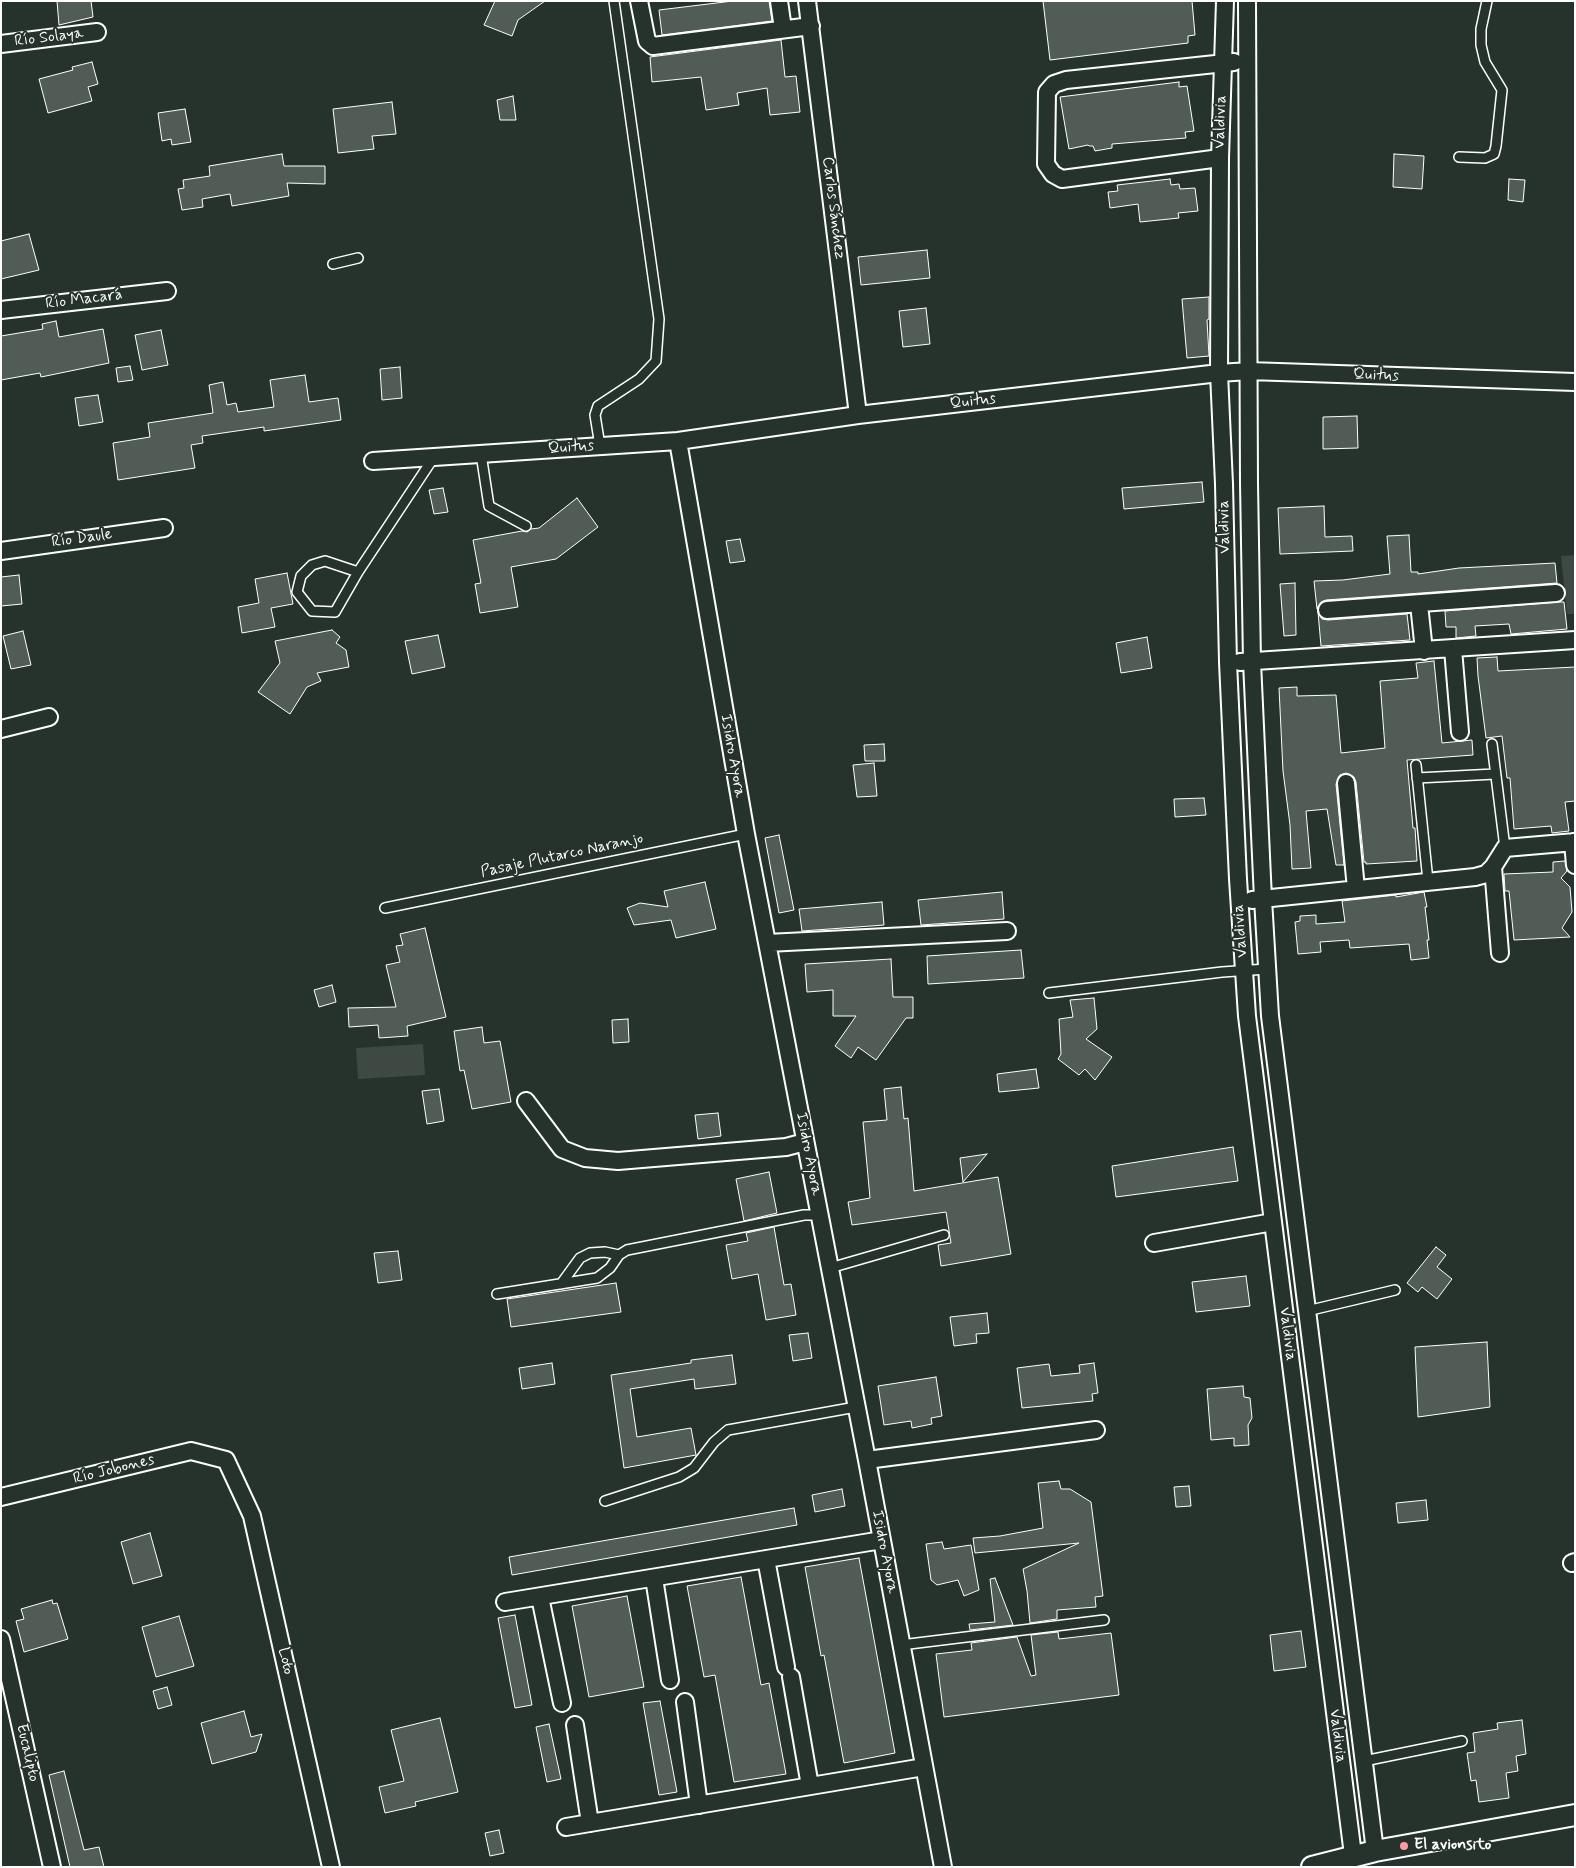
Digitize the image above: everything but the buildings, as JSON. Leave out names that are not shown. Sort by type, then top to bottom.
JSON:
[{"type":"street","points":[[639,1],[647,41],[653,46],[810,26]]},
{"type":"street","points":[[779,1],[783,29]]},
{"type":"street","name":"Carlos Sánchez","points":[[807,1],[858,415]]},
{"type":"street","name":"Valdivia","points":[[1225,1],[1220,158],[1219,373],[1224,484],[1228,662],[1246,1016],[1352,1855]]},
{"type":"street","name":"Valdivia","points":[[1246,1],[1252,662],[1270,1016],[1375,1850]]},
{"type":"street","name":"Río Solaya","points":[[1,44],[97,32]]},
{"type":"street","points":[[1220,158],[1062,179],[1053,174],[1046,164],[1047,92],[1054,84],[1066,80],[1246,62]]},
{"type":"street","name":"Río Macará","points":[[1,310],[167,291]]},
{"type":"street","name":"Quitus","points":[[373,461],[678,441],[858,415],[1249,371],[1575,382]]},
{"type":"street","name":"Isidro Ayora","points":[[678,441],[746,834],[867,1460],[943,1867]]},
{"type":"street","points":[[1224,484],[1249,483]]},
{"type":"street","name":"Río Daule","points":[[1,551],[164,528]]},
{"type":"street","points":[[1327,610],[1556,592]]},
{"type":"street","points":[[1419,604],[1424,650]]},
{"type":"street","points":[[1228,662],[1252,662],[1575,640]]},
{"type":"street","points":[[1453,648],[1460,732]]},
{"type":"street","points":[[1,729],[49,717]]},
{"type":"street","points":[[1346,783],[1356,889]]},
{"type":"street","points":[[1239,901],[1475,877],[1486,874],[1493,867],[1505,848],[1574,842],[1575,865]]},
{"type":"street","points":[[1493,867],[1500,953]]},
{"type":"street","points":[[767,943],[1007,931]]},
{"type":"street","points":[[526,1101],[562,1149],[585,1158],[618,1161],[786,1147],[805,1142]]},
{"type":"street","points":[[1154,1243],[1273,1222]]},
{"type":"street","points":[[1286,1331],[1308,1319]]},
{"type":"street","points":[[867,1460],[1096,1430]]},
{"type":"street","name":"Río Jobones","points":[[1,1497],[191,1451],[226,1460]]},
{"type":"street","name":"Loto","points":[[226,1460],[252,1516],[331,1867]]},
{"type":"street","points":[[506,1602],[882,1540]]},
{"type":"street","points":[[766,1559],[810,1786]]},
{"type":"street","points":[[654,1578],[670,1680]]},
{"type":"street","points":[[540,1597],[562,1703]]},
{"type":"street","name":"Eucalipto","points":[[1,1639],[52,1867]]},
{"type":"street","points":[[685,1702],[699,1805]]},
{"type":"street","points":[[575,1725],[590,1823]]},
{"type":"street","points":[[566,1826],[924,1767]]},
{"type":"street","points":[[1312,1867],[1375,1850],[1575,1815]]},
{"type":"lane","points":[[600,446],[595,415],[598,406],[639,379],[656,361],[659,319],[614,1]]},
{"type":"lane","points":[[1459,157],[1485,158],[1494,154],[1496,146],[1502,90],[1485,62],[1481,45],[1481,29],[1487,1]]},
{"type":"lane","points":[[333,264],[358,258]]},
{"type":"lane","points":[[481,454],[489,506],[526,526]]},
{"type":"lane","points":[[358,572],[325,561],[312,565],[301,576],[297,592],[312,611],[335,612],[358,572],[434,457]]},
{"type":"lane","points":[[1492,744],[1505,848]]},
{"type":"lane","points":[[1416,766],[1428,881]]},
{"type":"lane","points":[[1418,778],[1496,774]]},
{"type":"lane","name":"Pasaje Plutarco Naranjo","points":[[385,908],[746,834]]},
{"type":"lane","points":[[1049,992],[1267,969]]},
{"type":"lane","points":[[497,1294],[597,1278],[610,1268],[618,1255],[627,1250],[804,1215],[819,1215]]},
{"type":"lane","points":[[830,1268],[944,1235]]},
{"type":"lane","points":[[561,1284],[580,1258],[590,1253],[605,1252],[618,1255]]},
{"type":"lane","points":[[1308,1319],[1395,1290]]},
{"type":"lane","points":[[605,1501],[679,1477],[694,1468],[714,1442],[728,1430],[856,1407]]},
{"type":"lane","points":[[901,1645],[1104,1620]]},
{"type":"lane","points":[[1364,1761],[1462,1741]]},
{"type":"shaded area","points":[[1575,555],[1575,614],[1567,614],[1561,556]]},
{"type":"shaded area","points":[[423,1044],[425,1075],[358,1079],[356,1048]]},
{"type":"place","name":"El avionsito","points":[[1404,1846]]}]
